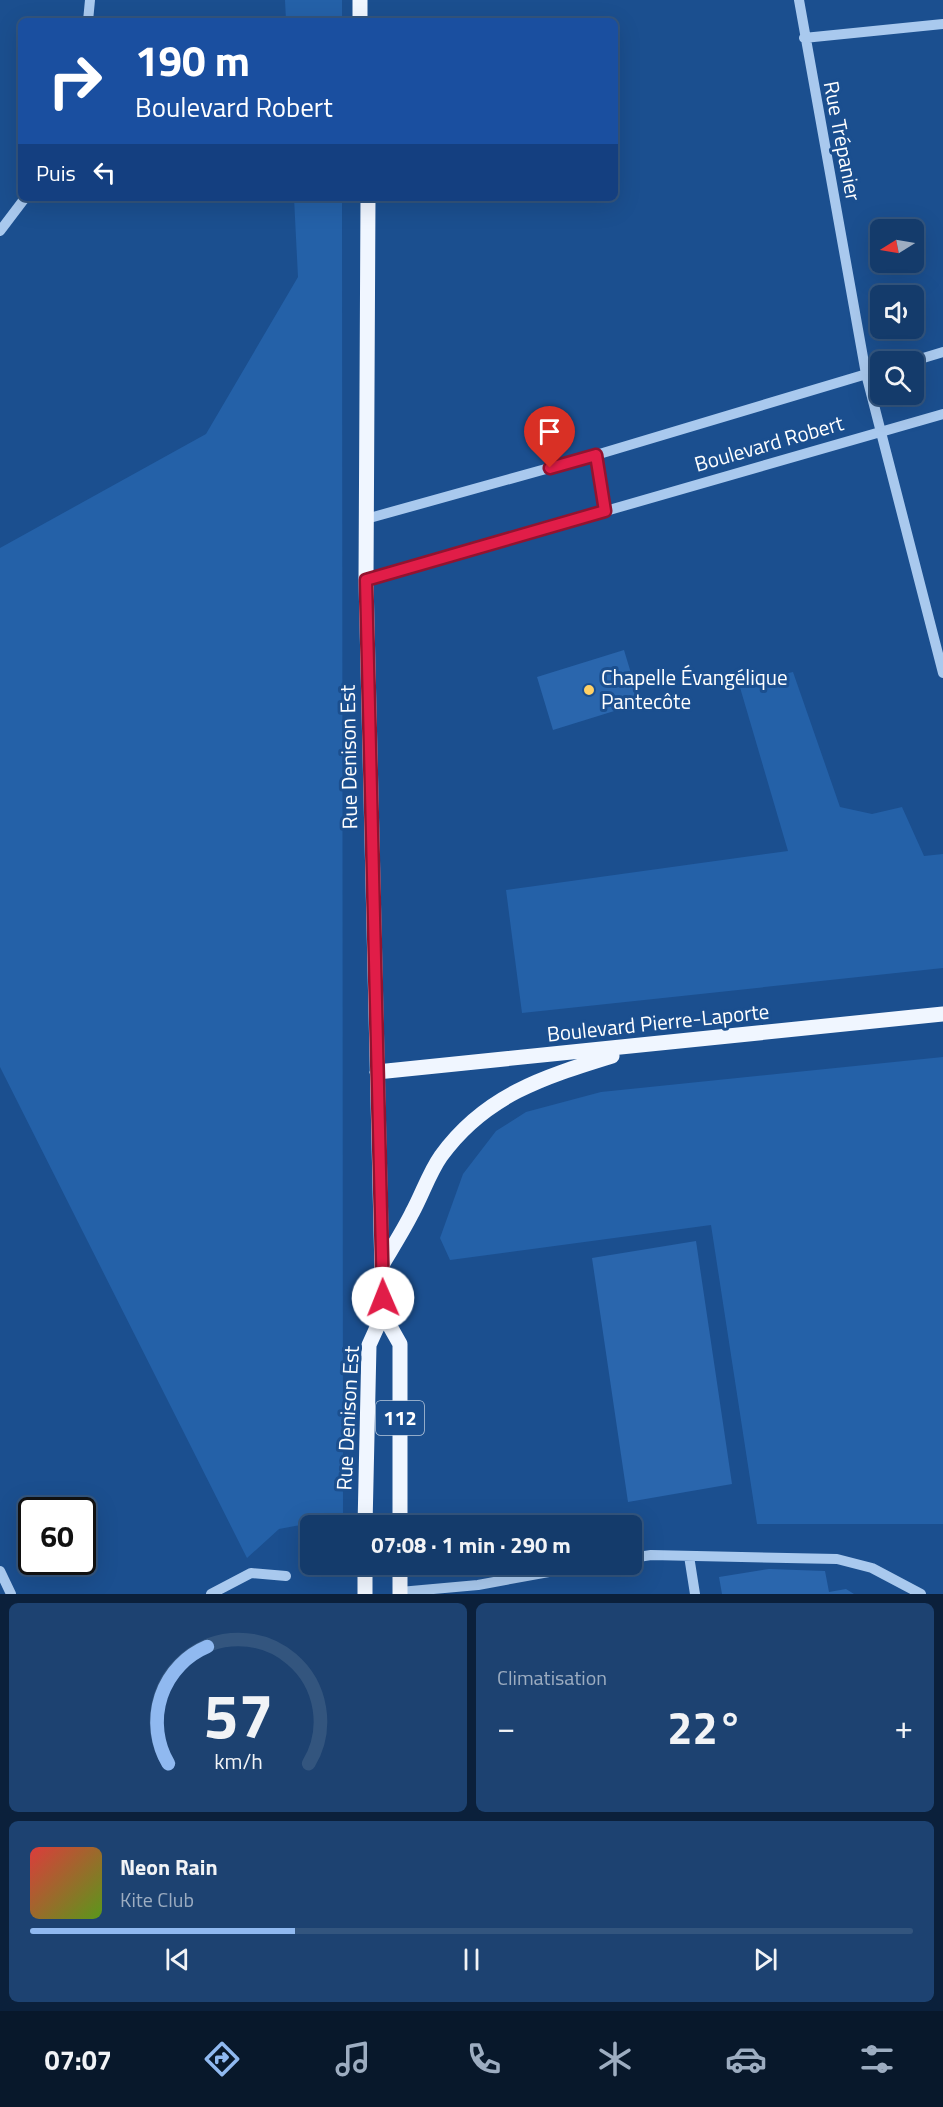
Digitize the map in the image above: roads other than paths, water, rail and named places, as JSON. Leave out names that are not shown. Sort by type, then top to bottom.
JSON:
[{"type":"main road","points":[[360,0],[360,18]]},
{"type":"main road","name":"Rue Denison Est","points":[[365,1515],[369,1344],[383,1314],[366,580],[368,201]]},
{"type":"main road","name":"Boulevard Pierre-Laporte","points":[[377,1072],[943,1014]]},
{"type":"main road","points":[[382,1265],[440,1158],[459,1134],[484,1111],[542,1077],[643,1046]]},
{"type":"main road","name":"Rue Denison Est","points":[[383,1314],[400,1344],[400,1515]]},
{"type":"main road","points":[[365,1575],[365,1594]]},
{"type":"main road","points":[[400,1575],[400,1593]]},
{"type":"street","points":[[88,18],[90,0]]},
{"type":"street","name":"Rue Trépanier","points":[[799,0],[866,374],[943,673]]},
{"type":"street","points":[[804,38],[943,24]]},
{"type":"street","points":[[0,231],[23,201]]},
{"type":"street","points":[[924,358],[943,352]]},
{"type":"street","name":"Boulevard Robert","points":[[366,519],[596,455],[870,373]]},
{"type":"street","name":"Boulevard Robert","points":[[366,580],[943,414]]},
{"type":"street","points":[[596,455],[605,511]]},
{"type":"street","points":[[642,1556],[837,1560],[872,1569],[921,1594]]},
{"type":"street","points":[[688,1556],[695,1594]]},
{"type":"street","points":[[0,1571],[11,1594]]},
{"type":"street","points":[[211,1594],[251,1573],[286,1576]]},
{"type":"street","points":[[400,1593],[478,1585],[533,1575]]},
{"type":"place","name":"Chapelle Évangélique Pantecôte","points":[[589,690]]}]
